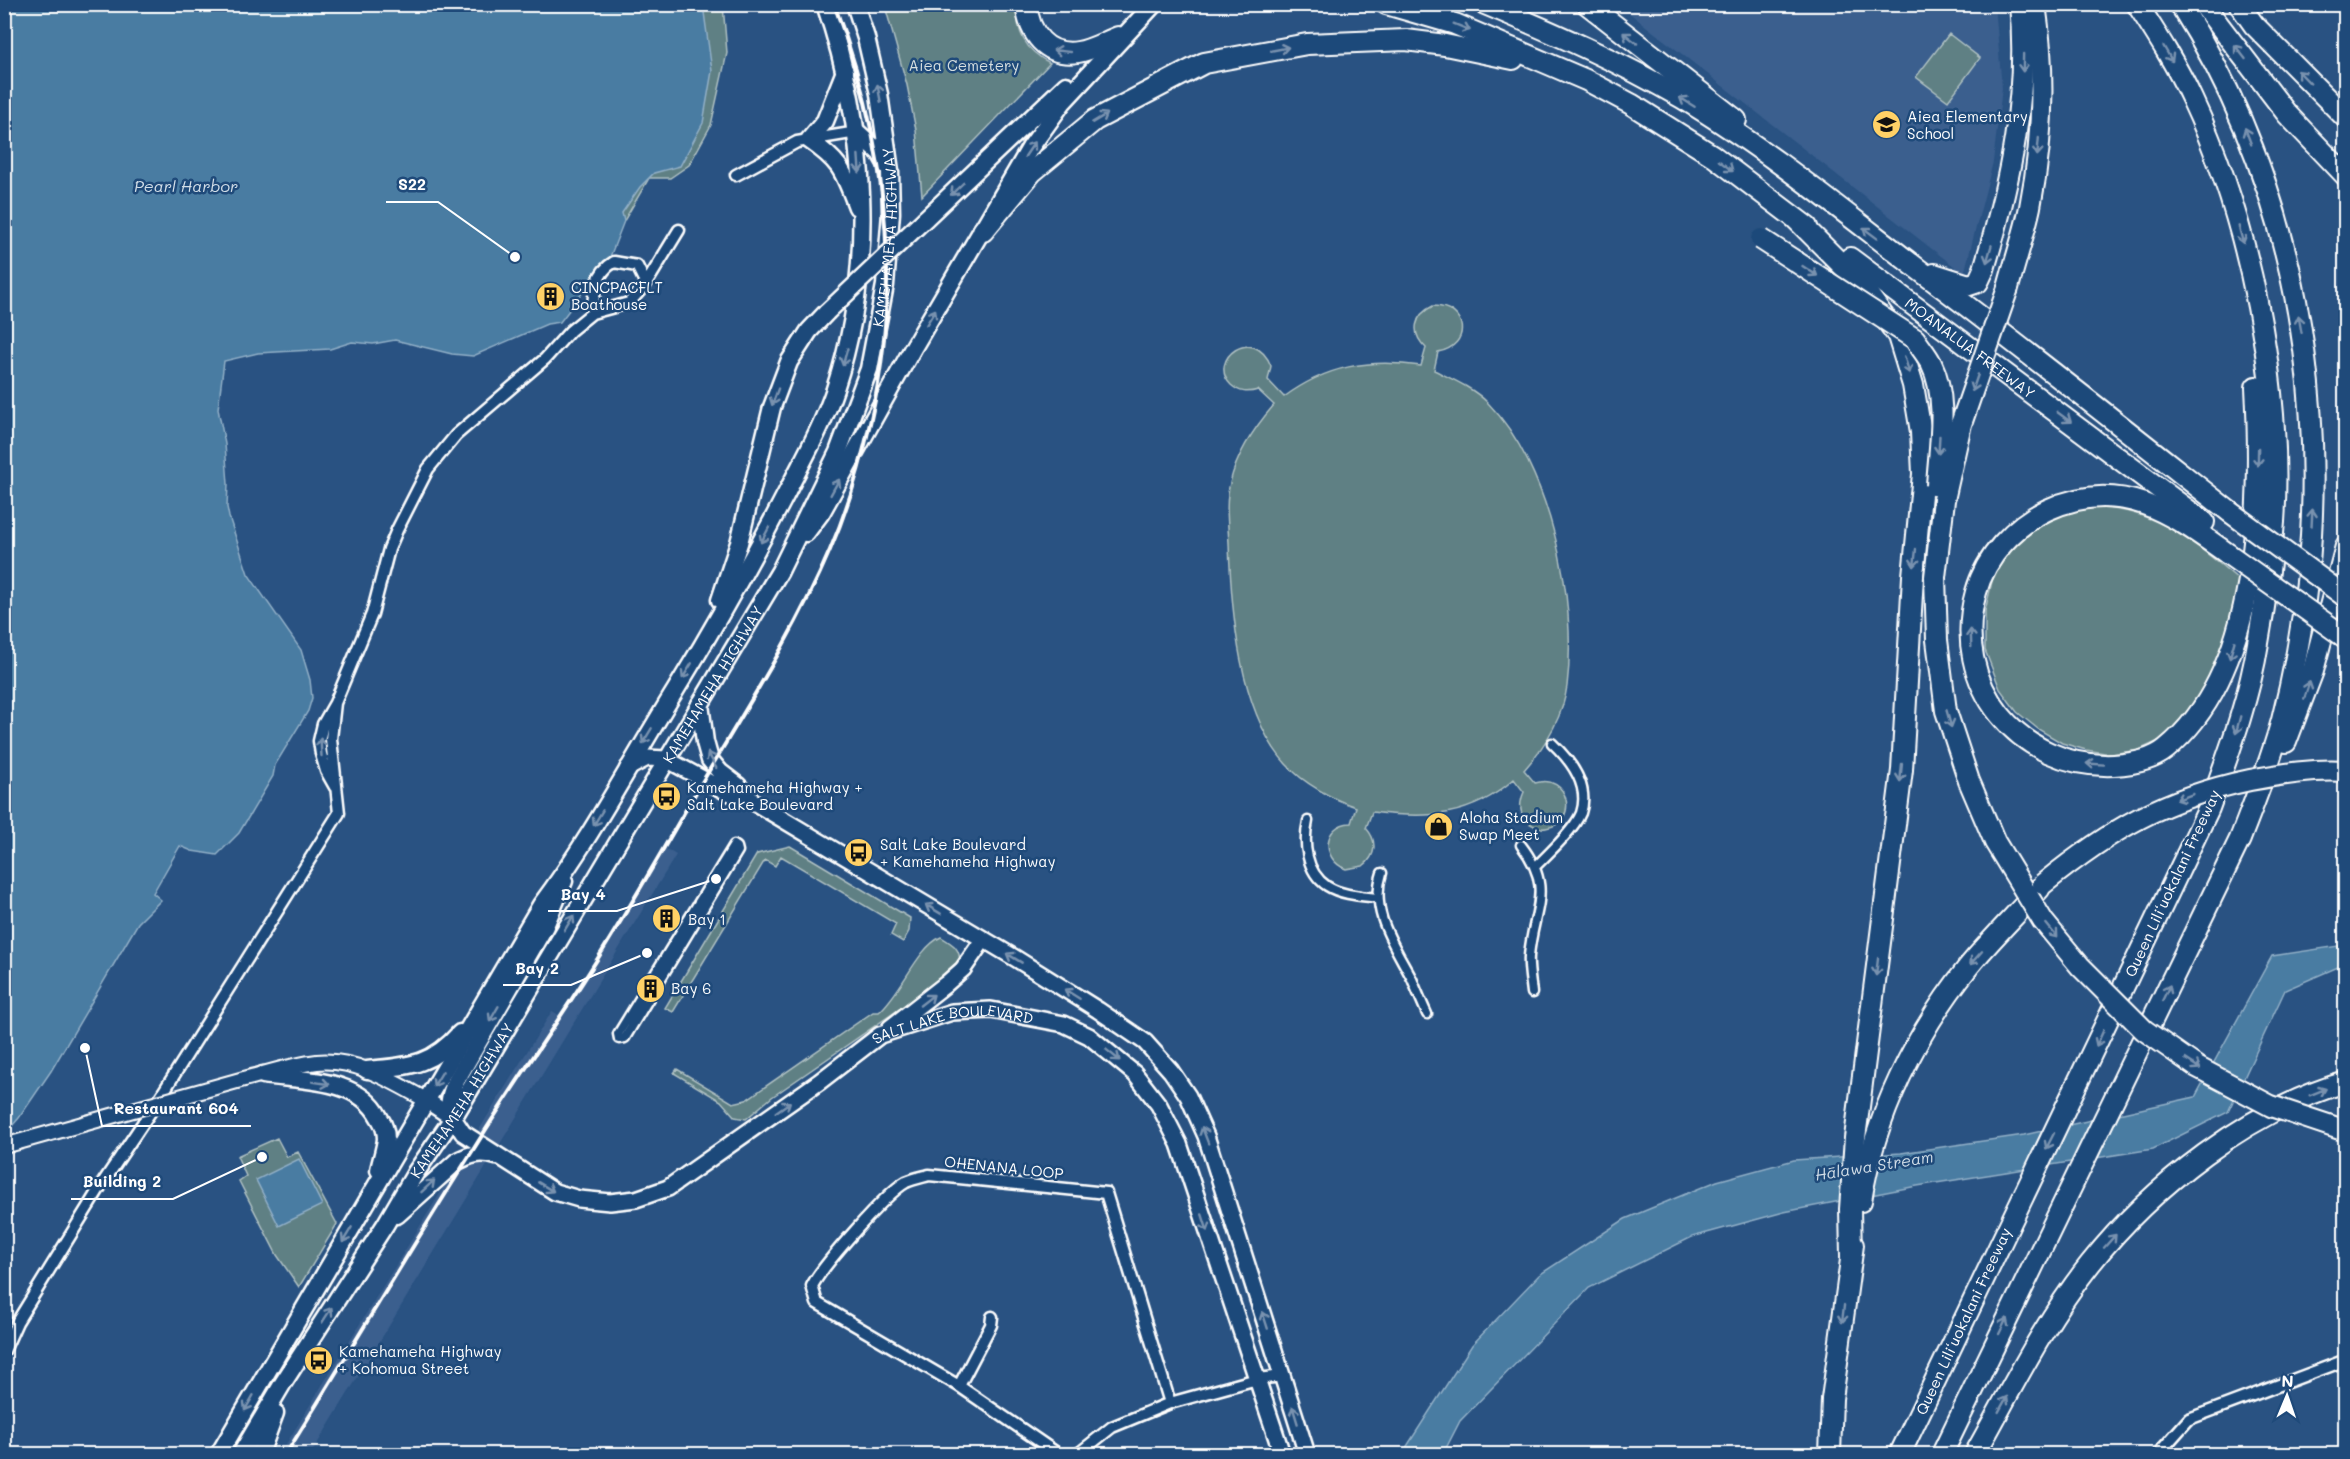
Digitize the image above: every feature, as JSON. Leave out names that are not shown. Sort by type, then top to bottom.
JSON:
[{"type":"highway","points":[[1026,4],[1032,28],[1041,42],[1054,51],[1080,52],[1118,37]]},
{"type":"highway","points":[[1386,4],[1455,24],[1586,80]]},
{"type":"highway","points":[[1485,4],[1591,50],[1683,99],[1821,195]]},
{"type":"highway","points":[[1587,4],[1743,125],[1821,195]]},
{"type":"highway","points":[[1917,268],[1969,285],[1978,282],[1982,276],[2007,183],[2021,100],[2023,54],[2020,4]]},
{"type":"highway","points":[[1935,577],[1944,500],[1961,424],[2008,288],[2030,208],[2038,149],[2041,90],[2036,4]]},
{"type":"highway","name":"Queen Liliʻuokalani Freeway","points":[[1900,1455],[2209,808],[2237,731],[2258,645],[2274,523],[2274,470],[2268,368],[2250,273],[2232,204],[2201,120],[2177,71],[2138,4]]},
{"type":"highway","points":[[2180,4],[2207,47],[2229,89],[2262,173],[2281,234],[2296,300],[2310,392],[2313,495],[2311,540],[2301,626],[2282,719],[2271,757],[2240,840]]},
{"type":"highway","points":[[2203,4],[2287,114],[2346,176]]},
{"type":"highway","points":[[2239,4],[2254,25],[2346,118]]},
{"type":"highway","points":[[983,231],[1032,172],[1095,120],[1204,63],[1307,44],[1406,40],[1484,51],[1586,80]]},
{"type":"highway","name":"MOANALUA FREEWAY","points":[[1586,80],[1631,104],[1712,155],[2229,548],[2346,626]]},
{"type":"highway","name":"MOANALUA FREEWAY","points":[[1821,195],[2105,414],[2230,507]]},
{"type":"highway","points":[[1797,220],[1858,281],[1898,336],[1913,385],[1921,432],[1923,474],[1913,576],[1902,770],[1855,1138],[1855,1208],[1832,1399],[1830,1455]]},
{"type":"highway","points":[[1761,239],[1915,339],[1932,364],[1939,391],[1941,421],[1935,577],[1937,640],[1946,711],[1969,781],[1995,842],[2043,921],[2080,966],[2145,1030],[2188,1061],[2271,1106],[2346,1131]]},
{"type":"highway","points":[[2250,273],[2259,436],[2258,481],[2249,582],[2248,593],[2228,661],[2210,699],[2182,735],[2164,752],[2150,758],[2119,765],[2087,764],[2056,756],[2015,732],[1994,708],[1974,665],[1970,633],[1973,603],[1980,580],[1991,559],[2011,535],[2036,516],[2057,506],[2080,500],[2103,498],[2127,499],[2160,509],[2229,548],[2346,638]]},
{"type":"highway","points":[[2230,507],[2346,585]]},
{"type":"highway","points":[[2230,507],[2346,597]]},
{"type":"highway","points":[[1942,1455],[2078,1170],[2240,840],[2303,700],[2346,546]]},
{"type":"highway","points":[[1855,1208],[1886,1110],[1910,1055],[1969,966],[2043,884],[2067,864],[2117,830],[2165,804],[2286,772],[2346,771]]},
{"type":"highway","points":[[1975,1455],[2047,1327],[2068,1295],[2103,1248],[2137,1212],[2186,1168],[2241,1130],[2300,1100],[2346,1082]]},
{"type":"main road","name":"KAMEHAMEHA HIGHWAY","points":[[219,1455],[541,904],[568,869],[707,638],[764,537],[821,426],[848,347],[856,303],[862,219],[857,132],[845,71],[825,4]]},
{"type":"main road","name":"KAMEHAMEHA HIGHWAY","points":[[241,1455],[283,1383],[385,1225],[416,1172],[453,1118],[780,571],[838,452],[869,369],[885,285],[891,213],[890,171],[879,94],[866,38],[855,4]]},
{"type":"main road","points":[[707,638],[739,543],[772,407],[789,362],[809,331],[1153,4]]},
{"type":"main road","points":[[780,571],[821,513],[913,348],[983,231],[1007,184],[1063,102],[1153,4]]},
{"type":"main road","points":[[845,71],[825,121],[809,140],[829,154],[842,169],[862,219]]},
{"type":"main road","points":[[857,132],[879,153],[890,171]]},
{"type":"main road","points":[[700,704],[710,760],[752,801]]},
{"type":"main road","points":[[627,768],[647,758],[666,759],[725,791],[752,801],[983,939],[1124,1026],[1145,1042],[1171,1071],[1188,1096],[1206,1136],[1307,1455]]},
{"type":"main road","points":[[453,1118],[449,1109],[450,1097],[457,1079],[545,926],[562,889],[568,869]]},
{"type":"main road","points":[[880,1035],[963,969],[983,939]]},
{"type":"main road","name":"SALT LAKE BOULEVARD","points":[[426,1100],[453,1118],[463,1133],[555,1192],[579,1199],[610,1202],[636,1199],[668,1188],[819,1082],[880,1035],[952,1012],[991,1010],[1064,1024],[1089,1036],[1135,1074],[1159,1105],[1179,1144],[1282,1455]]},
{"type":"main road","points":[[367,1070],[422,1064],[453,1041],[478,1012]]},
{"type":"main road","points":[[263,1075],[322,1082],[349,1090],[365,1099],[383,1124],[386,1137],[376,1185]]},
{"type":"main road","points":[[385,1225],[456,1162],[480,1153],[496,1156]]},
{"type":"main road","points":[[260,1455],[283,1383]]},
{"type":"street","points":[[736,175],[797,142],[857,132]]},
{"type":"street","points":[[4,1351],[17,1322],[102,1184],[339,813],[331,739],[335,703],[372,614],[393,540],[428,469],[456,435],[545,359],[570,331],[592,313],[629,303],[646,284],[679,230]]},
{"type":"street","points":[[592,313],[594,287],[604,268],[614,262],[637,266],[646,284]]},
{"type":"street","points":[[1536,866],[1561,842],[1581,813],[1580,781],[1566,756],[1552,743]]},
{"type":"street","points":[[1308,821],[1305,836],[1306,852],[1312,870],[1326,885],[1342,892],[1378,898]]},
{"type":"street","points":[[1521,845],[1536,866],[1541,893],[1528,958],[1532,993]]},
{"type":"street","points":[[736,846],[738,851],[624,1040],[618,1039],[618,1034],[731,847],[736,846]]},
{"type":"street","points":[[1382,873],[1378,883],[1378,898],[1385,926],[1427,1014]]},
{"type":"street","points":[[4,1146],[244,1078],[318,1062],[334,1062],[367,1070],[426,1100]]},
{"type":"street","name":"OHENANA LOOP","points":[[1058,1455],[959,1386],[817,1303],[812,1286],[820,1271],[885,1200],[906,1182],[929,1175],[1106,1192],[1170,1403]]},
{"type":"street","points":[[959,1386],[991,1325],[992,1317]]},
{"type":"street","points":[[2158,1455],[2189,1419],[2346,1360]]},
{"type":"street","points":[[1078,1455],[1112,1427],[1170,1403],[1257,1379],[1283,1376]]},
{"type":"shaded area","name":"Aiea Elementary School","points":[[1619,5],[1995,5],[2002,88],[1993,162],[1964,274]]},
{"type":"shaded area","points":[[663,847],[676,855],[311,1454],[280,1454],[552,1011],[559,1015],[594,966]]},
{"type":"green space","name":"Aiea Cemetery","points":[[890,4],[1016,5],[1020,32],[1028,46],[1050,63],[922,196],[916,130],[907,85],[885,6]]},
{"type":"green space","points":[[685,5],[723,5],[727,53],[711,125],[689,165],[670,178],[649,178],[624,221],[614,225]]},
{"type":"green space","points":[[1949,34],[1980,58],[1948,101],[1916,77]]},
{"type":"green space","points":[[1433,306],[1453,312],[1459,319],[1461,327],[1461,335],[1456,342],[1449,348],[1438,352],[1434,370],[1476,393],[1488,403],[1510,430],[1528,462],[1555,536],[1568,614],[1567,686],[1562,709],[1552,731],[1524,770],[1535,783],[1547,782],[1556,785],[1566,800],[1566,809],[1557,824],[1546,828],[1532,825],[1522,813],[1521,802],[1524,792],[1514,779],[1481,802],[1448,813],[1411,815],[1372,812],[1366,828],[1374,843],[1371,858],[1363,866],[1346,869],[1332,858],[1328,843],[1335,829],[1351,823],[1356,807],[1318,790],[1286,764],[1270,742],[1248,689],[1232,598],[1227,513],[1228,490],[1242,451],[1253,432],[1274,405],[1258,390],[1244,392],[1231,385],[1225,375],[1224,365],[1235,350],[1254,347],[1263,353],[1271,366],[1268,380],[1284,397],[1316,378],[1349,367],[1384,363],[1421,366],[1426,348],[1418,336],[1416,325],[1422,314]]},
{"type":"green space","points":[[2094,508],[2116,509],[2157,522],[2194,544],[2245,585],[2213,691],[2167,737],[2139,750],[2111,754],[2062,743],[2038,729],[2017,712],[2000,689],[1985,650],[1985,611],[1994,573],[2009,549],[2040,523],[2072,511]]},
{"type":"green space","points":[[790,846],[910,918],[909,931],[903,942],[891,935],[896,924],[781,856],[775,866],[765,860],[673,1012],[665,1008],[757,854]]},
{"type":"green space","points":[[941,937],[952,944],[959,954],[960,963],[950,974],[772,1097],[746,1119],[735,1117],[721,1101],[674,1073],[677,1069],[733,1103],[746,1100],[873,1012],[879,1012],[924,951]]},
{"type":"green space","points":[[277,1138],[287,1157],[298,1152],[337,1224],[299,1287],[277,1255],[239,1181],[246,1176],[237,1156]]},
{"type":"water","name":"Pearl Harbor","points":[[5,5],[703,5],[712,71],[703,123],[680,166],[654,173],[640,187],[622,213],[624,221],[610,257],[560,322],[547,324],[473,356],[452,354],[395,340],[373,344],[352,342],[330,349],[258,353],[224,361],[218,409],[225,444],[229,517],[248,574],[301,650],[310,680],[312,698],[308,711],[275,765],[273,776],[239,833],[217,855],[192,851],[180,846],[153,893],[161,900],[138,923],[51,1071],[19,1118],[5,1134]]},
{"type":"water","name":"Hālawa Stream","points":[[2345,945],[2345,964],[2285,990],[2228,1112],[2153,1149],[1917,1186],[1784,1212],[1692,1237],[1589,1288],[1460,1421],[1443,1454],[1402,1454],[1472,1345],[1539,1275],[1625,1219],[1717,1181],[1794,1160],[1901,1153],[2024,1135],[2195,1097],[2272,956]]},
{"type":"water","points":[[299,1159],[322,1205],[279,1226],[256,1180]]},
{"type":"railway","points":[[286,1454],[487,1127],[629,907],[799,616],[843,518],[867,436],[881,366],[886,314],[887,261],[884,209],[877,157],[852,55],[834,4]]},
{"type":"place","name":"Aiea Elementary School","points":[[1886,125]]},
{"type":"place","name":"S22","points":[[515,257]]},
{"type":"place","name":"CINCPACFLT Boathouse","points":[[550,296]]},
{"type":"place","name":"Kamehameha Highway + Salt Lake Boulevard","points":[[666,796]]},
{"type":"place","name":"Aloha Stadium Swap Meet","points":[[1438,826]]},
{"type":"place","name":"Salt Lake Boulevard + Kamehameha Highway","points":[[859,853]]},
{"type":"place","name":"Bay 4","points":[[716,879]]},
{"type":"place","name":"Bay 1","points":[[667,919]]},
{"type":"place","name":"Bay 2","points":[[647,953]]},
{"type":"place","name":"Bay 6","points":[[650,988]]},
{"type":"place","name":"Restaurant 604","points":[[85,1048]]},
{"type":"place","name":"Building 2","points":[[262,1157]]},
{"type":"place","name":"Kamehameha Highway + Kohomua Street","points":[[318,1360]]}]
